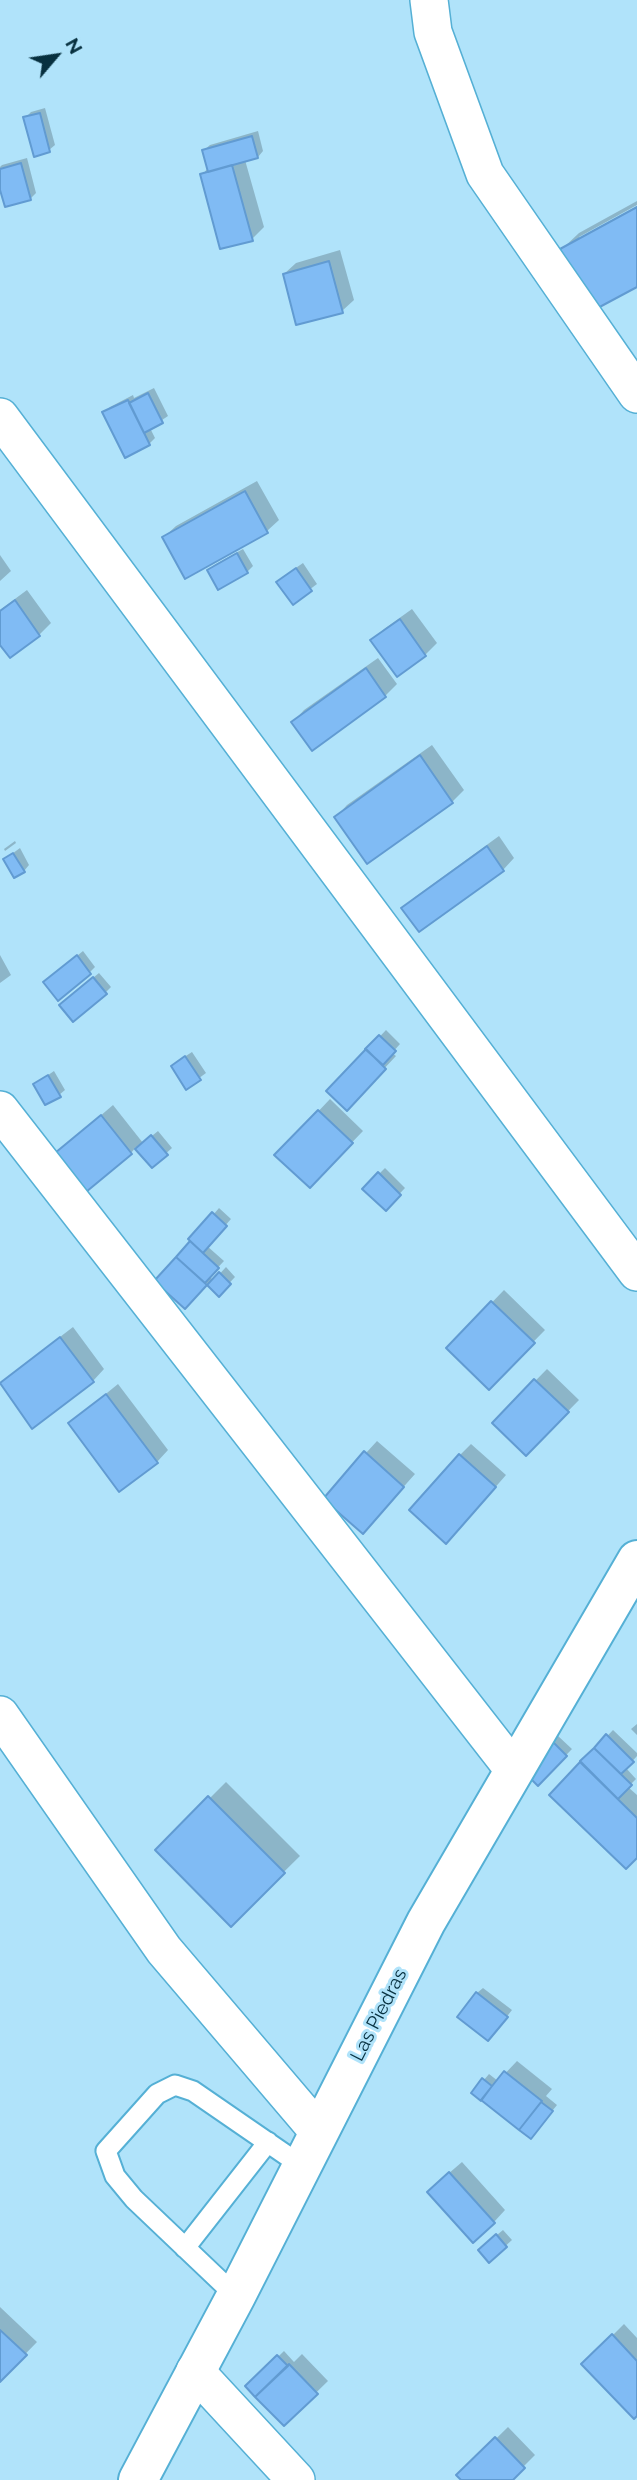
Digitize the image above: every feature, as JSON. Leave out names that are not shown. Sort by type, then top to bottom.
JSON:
[{"type":"street","points":[[429,0],[433,32],[485,174],[637,394]]},
{"type":"street","points":[[0,417],[637,1272]]},
{"type":"street","points":[[0,1110],[514,1770]]},
{"type":"street","name":"Las Piedras","points":[[138,2480],[236,2296],[426,1922],[514,1770],[633,1578]]},
{"type":"street","points":[[0,1715],[164,1950],[319,2132]]},
{"type":"street","points":[[195,2371],[296,2480]]},
{"type":"lane","points":[[236,2296],[134,2199],[115,2176],[106,2151],[157,2094],[175,2085],[193,2091],[302,2166]]},
{"type":"lane","points":[[185,2248],[268,2142]]},
{"type":"building","points":[[40,113],[50,152],[34,157],[23,117]]},
{"type":"building","points":[[252,136],[258,158],[208,172],[202,150]]},
{"type":"building","points":[[21,163],[31,200],[5,207],[0,190],[0,169]]},
{"type":"building","points":[[232,165],[253,241],[220,249],[200,174]]},
{"type":"building","points":[[637,207],[637,287],[594,310],[560,249]]},
{"type":"building","points":[[329,261],[343,313],[296,325],[283,274]]},
{"type":"building","points":[[148,393],[163,423],[144,433],[129,403]]},
{"type":"building","points":[[128,400],[150,445],[125,458],[102,412]]},
{"type":"building","points":[[245,491],[268,533],[185,579],[162,537]]},
{"type":"building","points":[[237,553],[248,573],[218,590],[207,570]]},
{"type":"building","points":[[296,568],[312,591],[293,605],[276,582]]},
{"type":"building","points":[[15,600],[40,636],[10,658],[0,645],[0,611]]},
{"type":"building","points":[[400,619],[426,656],[397,677],[370,640]]},
{"type":"building","points":[[366,668],[386,697],[312,751],[291,722]]},
{"type":"building","points":[[420,755],[453,803],[367,864],[334,817]]},
{"type":"building","points":[[487,846],[504,871],[419,932],[401,908]]},
{"type":"building","points":[[13,853],[25,872],[14,878],[3,859]]},
{"type":"building","points":[[77,955],[91,974],[58,1001],[43,982]]},
{"type":"building","points":[[93,977],[107,994],[73,1022],[59,1005]]},
{"type":"building","points":[[379,1035],[396,1051],[383,1065],[365,1049]]},
{"type":"building","points":[[366,1049],[386,1069],[347,1111],[326,1091]]},
{"type":"building","points":[[185,1056],[201,1080],[186,1090],[171,1066]]},
{"type":"building","points":[[48,1075],[61,1097],[45,1105],[33,1084]]},
{"type":"building","points":[[318,1110],[353,1143],[310,1188],[274,1155]]},
{"type":"building","points":[[101,1115],[132,1154],[86,1192],[55,1153]]},
{"type":"building","points":[[151,1135],[168,1155],[152,1168],[135,1149]]},
{"type":"building","points":[[378,1172],[401,1195],[386,1211],[362,1189]]},
{"type":"building","points":[[212,1212],[227,1226],[203,1253],[188,1239]]},
{"type":"building","points":[[190,1241],[219,1268],[205,1283],[176,1257]]},
{"type":"building","points":[[176,1257],[207,1285],[185,1309],[154,1281]]},
{"type":"building","points":[[219,1272],[231,1284],[219,1297],[207,1285]]},
{"type":"building","points":[[491,1301],[535,1343],[489,1390],[446,1348]]},
{"type":"building","points":[[60,1337],[94,1382],[32,1429],[0,1383]]},
{"type":"building","points":[[534,1379],[569,1412],[526,1456],[492,1423]]},
{"type":"building","points":[[106,1394],[158,1463],[119,1492],[68,1423]]},
{"type":"building","points":[[364,1451],[404,1487],[363,1534],[323,1499]]},
{"type":"building","points":[[459,1454],[496,1487],[446,1544],[409,1510]]},
{"type":"building","points":[[606,1734],[634,1762],[621,1774],[594,1748]]},
{"type":"building","points":[[550,1739],[567,1756],[538,1786],[521,1769]]},
{"type":"building","points":[[594,1748],[632,1785],[618,1799],[580,1761]]},
{"type":"building","points":[[580,1762],[637,1818],[637,1858],[626,1869],[549,1795]]},
{"type":"building","points":[[208,1796],[285,1873],[231,1927],[155,1850]]},
{"type":"building","points":[[476,1992],[508,2017],[488,2041],[457,2017]]},
{"type":"building","points":[[504,2071],[542,2101],[519,2130],[481,2100]]},
{"type":"building","points":[[482,2078],[492,2086],[481,2101],[471,2093]]},
{"type":"building","points":[[541,2102],[553,2111],[531,2139],[519,2130]]},
{"type":"building","points":[[449,2172],[495,2223],[473,2243],[427,2192]]},
{"type":"building","points":[[496,2234],[507,2247],[489,2263],[478,2250]]},
{"type":"building","points":[[0,2330],[27,2355],[0,2382]]},
{"type":"building","points":[[612,2334],[637,2361],[637,2416],[634,2419],[581,2364]]},
{"type":"building","points":[[277,2355],[288,2366],[255,2397],[245,2386]]},
{"type":"building","points":[[289,2364],[318,2394],[284,2426],[255,2397]]},
{"type":"building","points":[[495,2437],[525,2468],[513,2480],[461,2480],[456,2475]]}]
